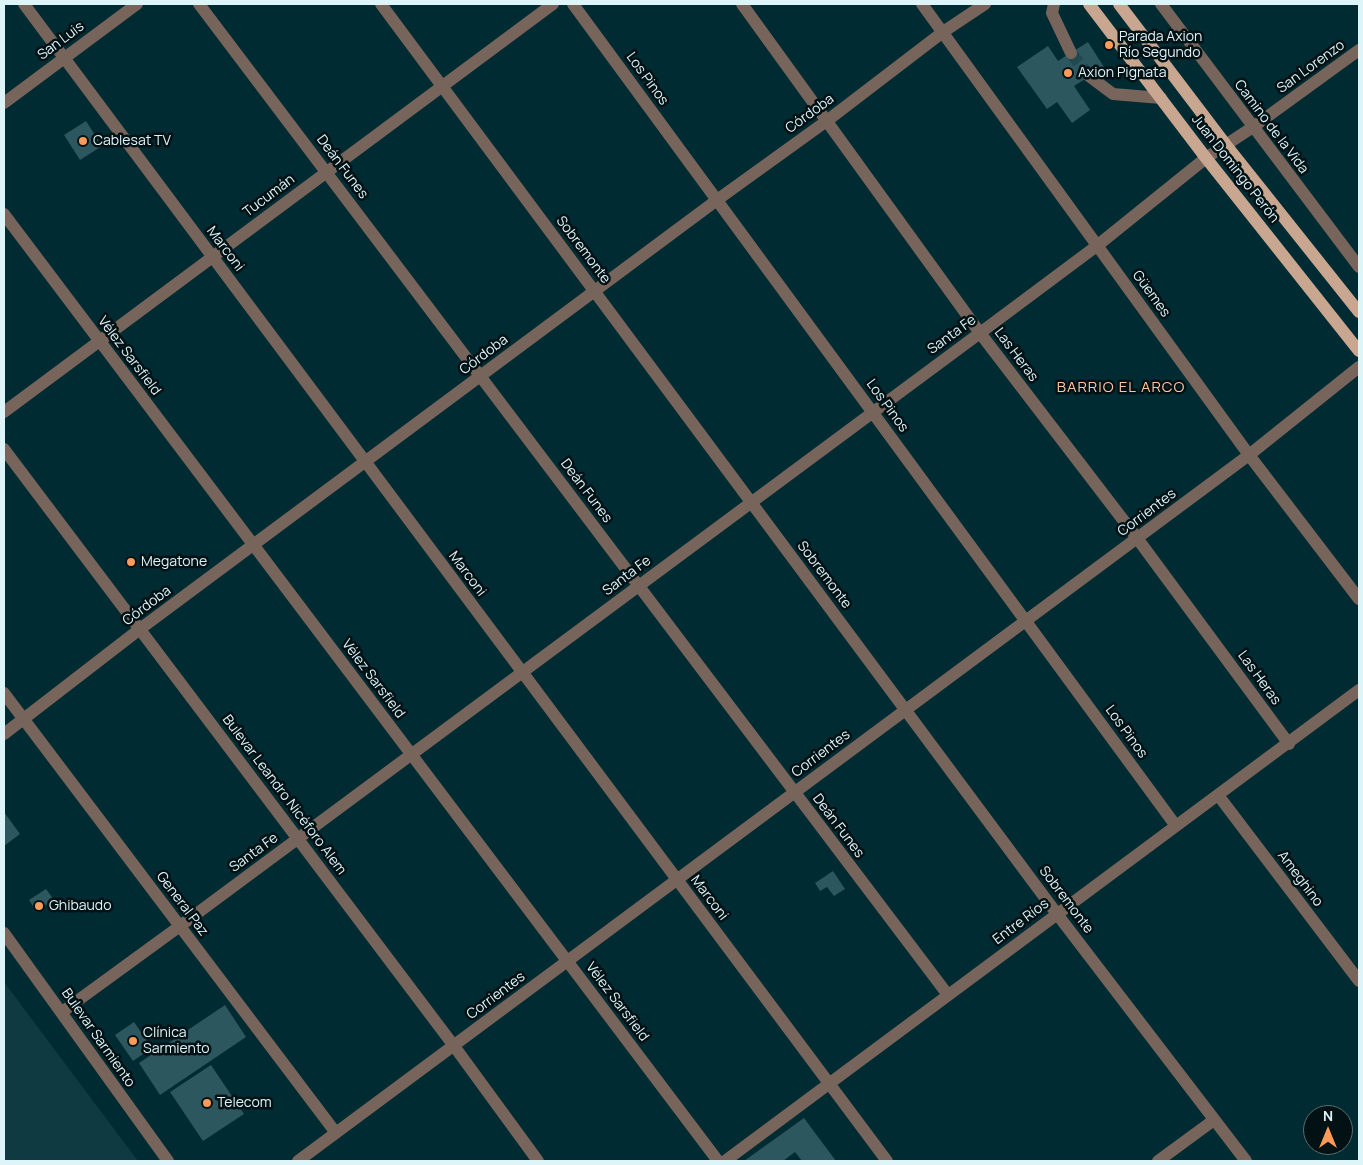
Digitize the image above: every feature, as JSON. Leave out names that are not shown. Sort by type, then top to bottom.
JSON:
[{"type":"main road","name":"Juan Domingo Perón","points":[[1089,4],[1206,158],[1359,351]]},
{"type":"main road","name":"Juan Domingo Perón","points":[[1119,4],[1226,145],[1359,312]]},
{"type":"street","name":"Marconi","points":[[24,4],[887,1161]]},
{"type":"street","name":"San Luis","points":[[4,103],[137,4]]},
{"type":"street","name":"Deán Funes","points":[[199,4],[948,996]]},
{"type":"street","name":"Sobremonte","points":[[381,4],[1057,914],[1246,1161]]},
{"type":"street","name":"Tucumán","points":[[4,412],[553,4]]},
{"type":"street","name":"Los Pinos","points":[[573,4],[1176,826]]},
{"type":"street","name":"Las Heras","points":[[742,4],[828,120],[980,333],[1137,538],[1289,744]]},
{"type":"street","name":"Güemes","points":[[922,4],[1249,455],[1359,599]]},
{"type":"street","name":"Córdoba","points":[[4,734],[140,629],[944,32],[985,4]]},
{"type":"street","points":[[1054,4],[1052,13],[1071,53]]},
{"type":"street","name":"Camino de la Vida","points":[[1161,4],[1359,267]]},
{"type":"street","name":"San Lorenzo","points":[[1206,158],[1253,128],[1359,50]]},
{"type":"street","points":[[1089,76],[1114,94],[1160,98]]},
{"type":"street","name":"Santa Fe","points":[[62,1012],[412,755],[1098,245],[1206,158]]},
{"type":"street","name":"Vélez Sarsfield","points":[[4,214],[718,1161]]},
{"type":"street","name":"Corrientes","points":[[298,1161],[1026,622],[1249,455],[1359,367]]},
{"type":"street","name":"Bulevar Leandro Nicéforo Alem","points":[[4,449],[454,1046],[538,1161]]},
{"type":"street","name":"Entre Ríos","points":[[725,1161],[1289,744],[1359,690]]},
{"type":"street","name":"General Paz","points":[[4,693],[336,1133]]},
{"type":"street","name":"Ameghino","points":[[1218,795],[1359,981]]},
{"type":"street","name":"Bulevar Sarmiento","points":[[4,933],[168,1161]]},
{"type":"street","points":[[1158,1161],[1214,1120]]},
{"type":"shaded area","points":[[4,982],[138,1161],[4,1161]]},
{"type":"building","points":[[1088,42],[1104,67],[1074,86],[1090,110],[1072,123],[1057,102],[1047,109],[1017,67],[1048,46],[1058,61]]},
{"type":"building","name":"Cablesat TV","points":[[86,121],[102,146],[80,160],[64,135]]},
{"type":"building","points":[[4,812],[20,834],[4,846]]},
{"type":"building","points":[[833,871],[845,889],[834,896],[827,887],[820,891],[815,883]]},
{"type":"building","name":"Ghibaudo","points":[[46,889],[54,900],[36,911],[29,900]]},
{"type":"building","points":[[225,1005],[246,1037],[160,1095],[139,1063]]},
{"type":"building","name":"Clínica Sarmiento","points":[[134,1022],[152,1048],[133,1061],[115,1035]]},
{"type":"building","name":"Telecom","points":[[211,1065],[244,1114],[203,1141],[170,1092]]},
{"type":"building","points":[[804,1118],[836,1161],[802,1161],[795,1152],[783,1161],[744,1161]]},
{"type":"tunnel","points":[[1071,53],[1089,76]]},
{"type":"place","name":"Parada Axion Río Segundo","points":[[1109,45]]},
{"type":"place","name":"Axion Pignata","points":[[1068,73]]},
{"type":"place","name":"Cablesat TV","points":[[83,141]]},
{"type":"place","name":"Megatone","points":[[131,562]]},
{"type":"place","name":"Ghibaudo","points":[[39,906]]},
{"type":"place","name":"Clínica Sarmiento","points":[[133,1041]]},
{"type":"place","name":"Telecom","points":[[207,1103]]},
{"type":"district","name":"BARRIO EL ARCO","points":[[1121,388]]}]
